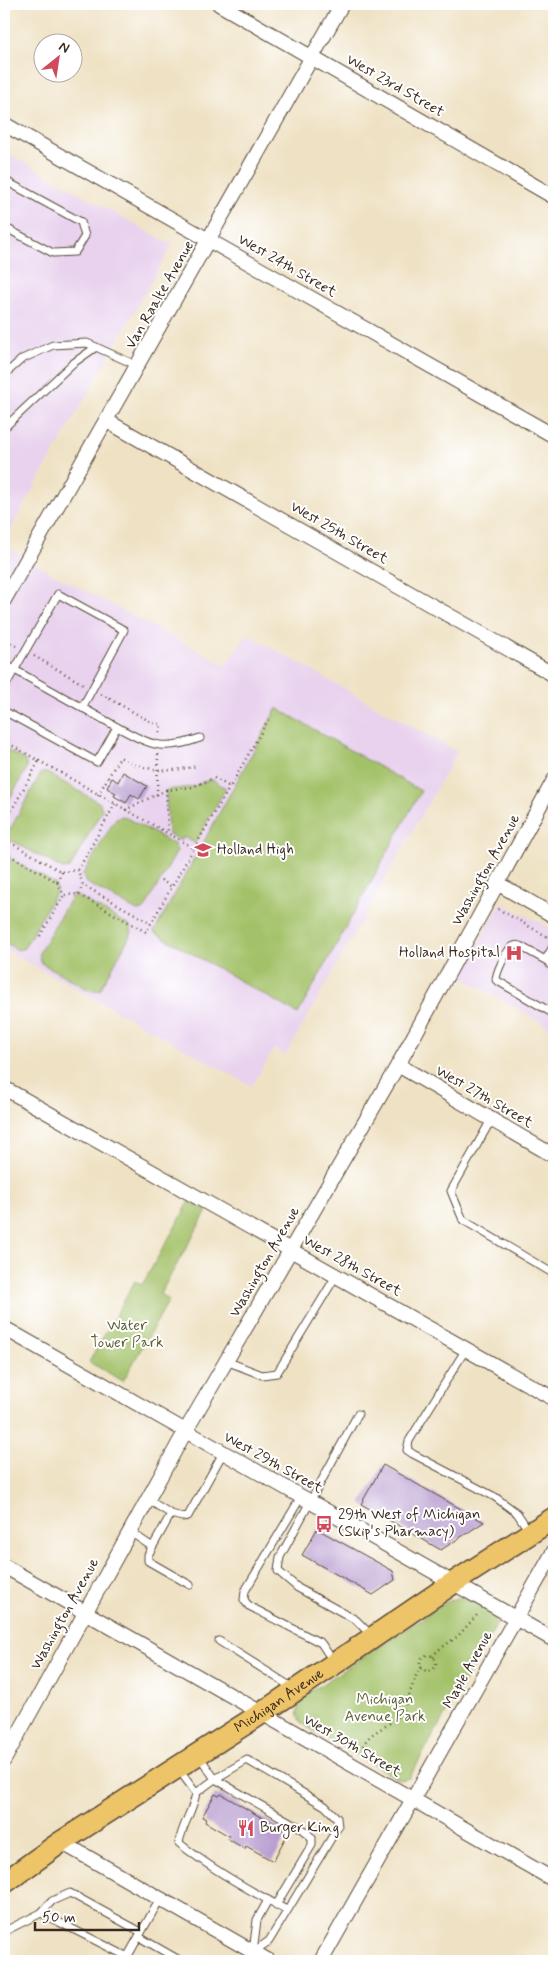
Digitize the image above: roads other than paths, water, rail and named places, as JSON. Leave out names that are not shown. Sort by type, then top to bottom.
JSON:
[{"type":"main road","name":"Michigan Avenue","points":[[4,1883],[61,1842],[296,1690],[453,1583],[554,1518]]},
{"type":"street","name":"West 23rd Street","points":[[219,4],[554,197]]},
{"type":"street","name":"Van Raalte Avenue","points":[[4,598],[107,421],[342,4]]},
{"type":"street","name":"West 24th Street","points":[[4,124],[554,436]]},
{"type":"street","name":"West 25th Street","points":[[107,421],[554,675]]},
{"type":"street","name":"Washington Avenue","points":[[4,1760],[129,1530],[398,1065],[554,780]]},
{"type":"street","points":[[497,883],[554,916]]},
{"type":"street","name":"West 27th Street","points":[[398,1065],[554,1156]]},
{"type":"street","name":"West 28th Street","points":[[4,1088],[554,1399]]},
{"type":"street","name":"West 29th Street","points":[[4,1328],[223,1454],[554,1640]]},
{"type":"street","name":"Maple Avenue","points":[[321,1961],[554,1551]]},
{"type":"street","name":"West 30th Street","points":[[4,1566],[554,1880]]},
{"type":"street","points":[[61,1842],[160,1899],[250,1957],[269,1961]]},
{"type":"lane","points":[[4,180],[81,222],[85,236],[75,252],[53,253],[4,227]]},
{"type":"lane","points":[[4,375],[22,359],[52,345],[88,343],[138,366]]},
{"type":"lane","points":[[4,428],[72,364],[96,347]]},
{"type":"lane","points":[[4,688],[58,594],[124,630],[82,708]]},
{"type":"lane","points":[[4,664],[147,743],[158,746],[173,746],[200,738]]},
{"type":"lane","points":[[4,711],[97,762],[117,727]]},
{"type":"lane","points":[[547,961],[554,943]]},
{"type":"lane","points":[[554,968],[547,961],[515,945],[510,948],[496,974],[496,980],[554,1014]]},
{"type":"lane","points":[[491,1120],[451,1191],[463,1220],[554,1274]]},
{"type":"lane","points":[[226,1361],[262,1374],[277,1373],[336,1276]]},
{"type":"lane","points":[[466,1349],[409,1441],[407,1450],[495,1498],[517,1513],[531,1533]]},
{"type":"lane","points":[[335,1663],[321,1643],[249,1606],[244,1600],[245,1591],[305,1500],[358,1414]]},
{"type":"lane","points":[[147,1499],[171,1514],[188,1516],[223,1454]]},
{"type":"lane","points":[[305,1500],[280,1557],[278,1571],[298,1588],[356,1620],[373,1637]]},
{"type":"lane","points":[[171,1514],[151,1546],[148,1561],[190,1585]]},
{"type":"lane","points":[[129,1530],[151,1546]]},
{"type":"lane","points":[[219,1642],[296,1690]]},
{"type":"lane","points":[[198,1754],[215,1779],[304,1830],[312,1838],[312,1845],[276,1905]]},
{"type":"lane","points":[[250,1957],[268,1941],[338,1827],[337,1818],[325,1806],[247,1760],[196,1793],[194,1804],[180,1834],[179,1843],[190,1852],[287,1910]]},
{"type":"lane","points":[[177,1768],[196,1793]]},
{"type":"lane","points":[[5,1929],[41,1913],[52,1901],[70,1893],[140,1934],[179,1961]]},
{"type":"lane","points":[[41,1913],[126,1959],[160,1899]]},
{"type":"lane","points":[[250,1957],[257,1920],[268,1900]]},
{"type":"place","name":"Holland High","points":[[203,850]]},
{"type":"place","name":"Holland Hospital","points":[[514,953]]},
{"type":"place","name":"29th West of Michigan (Skip's Pharmacy)","points":[[324,1524]]},
{"type":"place","name":"Burger King","points":[[246,1828]]},
{"type":"park label","name":"Water Tower Park","points":[[127,1334]]},
{"type":"park label","name":"Michigan Avenue Park","points":[[385,1708]]}]
